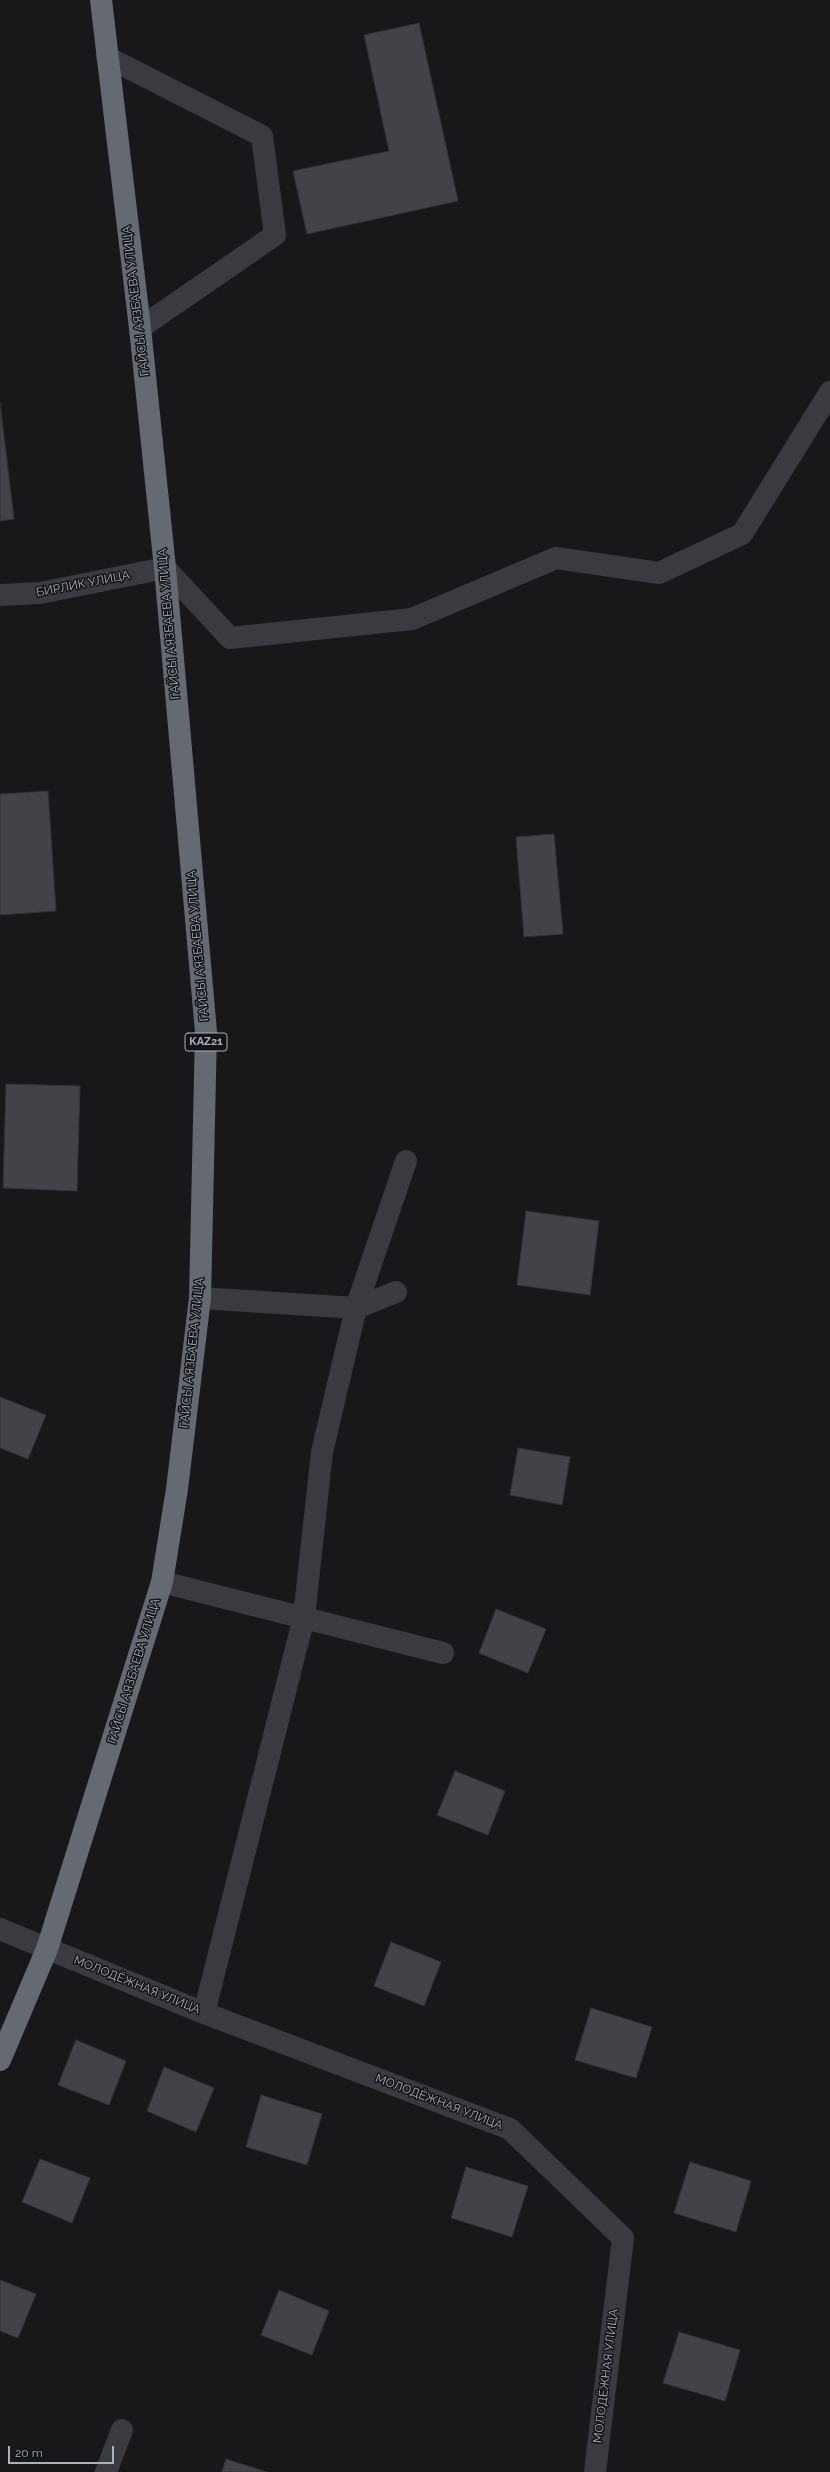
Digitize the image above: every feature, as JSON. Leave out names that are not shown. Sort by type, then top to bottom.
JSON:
[{"type":"highway","name":"ГАЙСЫ АЯЗБАЕВА УЛИЦА","points":[[0,2060],[47,1948],[162,1582],[177,1489],[200,1298],[206,1032],[165,568],[140,328],[106,57],[101,0]]},
{"type":"street","points":[[106,57],[262,136],[275,235],[140,328]]},
{"type":"street","points":[[165,568],[230,638],[412,619],[556,558],[659,573],[742,534],[830,392]]},
{"type":"street","name":"БИРЛИК УЛИЦА","points":[[0,595],[40,593],[165,568]]},
{"type":"street","points":[[204,2013],[304,1617],[322,1452],[356,1308],[406,1161]]},
{"type":"street","points":[[200,1298],[356,1308],[396,1292]]},
{"type":"street","points":[[162,1582],[443,1653]]},
{"type":"street","name":"МОЛОДЁЖНАЯ УЛИЦА","points":[[0,1929],[204,2013],[510,2129],[623,2238],[595,2472]]},
{"type":"street","points":[[106,2472],[122,2430]]},
{"type":"building","points":[[419,23],[458,201],[307,234],[293,171],[389,151],[364,35]]},
{"type":"building","points":[[0,403],[14,519],[0,521]]},
{"type":"building","points":[[48,791],[56,911],[0,915],[0,794]]},
{"type":"building","points":[[554,834],[563,934],[524,937],[516,837]]},
{"type":"building","points":[[6,1084],[80,1086],[77,1191],[3,1188]]},
{"type":"building","points":[[526,1211],[599,1221],[590,1295],[517,1285]]},
{"type":"building","points":[[0,1397],[46,1415],[28,1459],[0,1448]]},
{"type":"building","points":[[518,1448],[570,1457],[562,1505],[510,1495]]},
{"type":"building","points":[[496,1609],[546,1629],[528,1673],[479,1653]]},
{"type":"building","points":[[455,1771],[505,1791],[488,1835],[437,1815]]},
{"type":"building","points":[[391,1942],[441,1962],[424,2006],[374,1986]]},
{"type":"building","points":[[591,2008],[652,2027],[636,2078],[575,2060]]},
{"type":"building","points":[[76,2040],[126,2061],[109,2105],[58,2085]]},
{"type":"building","points":[[164,2067],[214,2088],[196,2132],[147,2111]]},
{"type":"building","points":[[261,2095],[322,2114],[307,2165],[246,2147]]},
{"type":"building","points":[[40,2159],[90,2178],[72,2223],[22,2202]]},
{"type":"building","points":[[690,2162],[751,2181],[736,2232],[674,2213]]},
{"type":"building","points":[[466,2167],[528,2186],[512,2237],[451,2218]]},
{"type":"building","points":[[0,2280],[36,2294],[18,2338],[0,2331]]},
{"type":"building","points":[[279,2290],[329,2311],[312,2355],[261,2335]]},
{"type":"building","points":[[679,2332],[740,2350],[725,2401],[663,2383]]},
{"type":"building","points":[[226,2459],[267,2472],[222,2472]]}]
